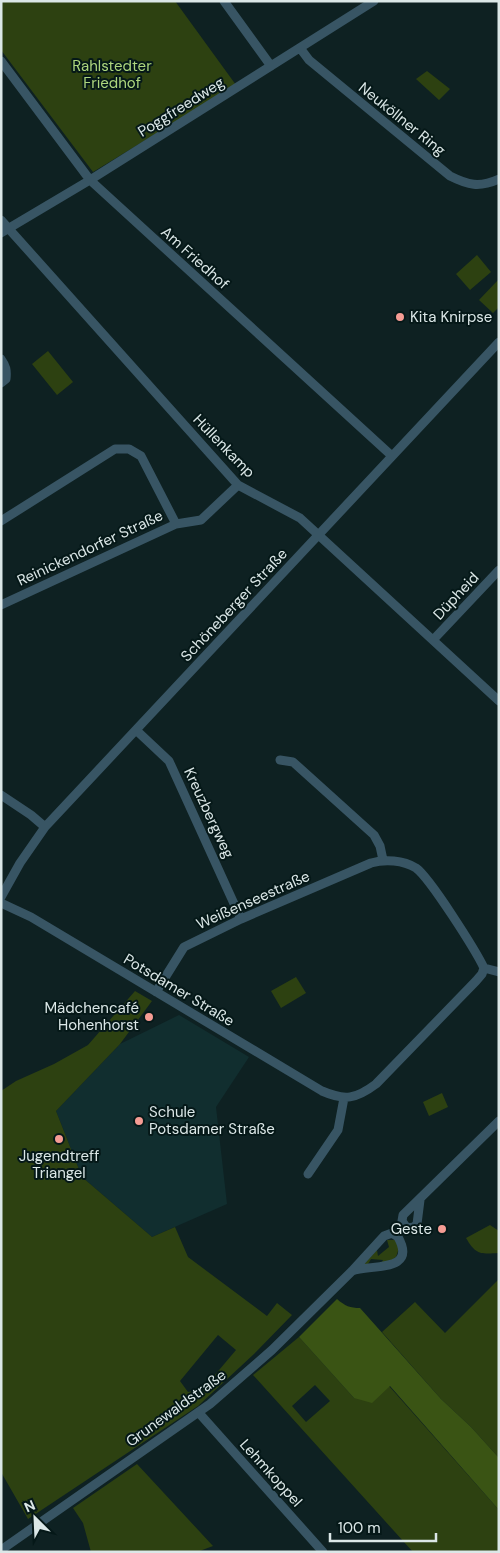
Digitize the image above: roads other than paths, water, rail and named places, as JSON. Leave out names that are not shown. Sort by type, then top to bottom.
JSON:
[{"type":"street","points":[[224,1],[271,66]]},
{"type":"street","name":"Poggfreedweg","points":[[4,231],[90,180],[371,2]]},
{"type":"street","name":"Neuköllner Ring","points":[[300,48],[309,60],[450,176],[466,184],[481,185],[499,179]]},
{"type":"street","name":"Am Friedhof","points":[[1,62],[90,180],[392,456]]},
{"type":"street","name":"Hüllenkamp","points":[[1,220],[4,231],[238,485],[300,518],[499,701]]},
{"type":"street","name":"Schöneberger Straße","points":[[1,897],[20,863],[45,827],[499,342]]},
{"type":"street","points":[[1,359],[7,371],[6,379],[1,383]]},
{"type":"street","points":[[1,521],[115,449],[129,449],[140,456],[176,524]]},
{"type":"street","name":"Reinickendorfer Straße","points":[[1,604],[176,524],[201,520],[238,485]]},
{"type":"street","name":"Düpheid","points":[[433,640],[499,570]]},
{"type":"street","name":"Kreuzbergweg","points":[[136,730],[169,761],[241,919]]},
{"type":"street","points":[[280,760],[293,762],[374,835],[384,860]]},
{"type":"street","points":[[1,795],[45,827]]},
{"type":"street","name":"Weißenseestraße","points":[[156,992],[184,947],[241,919],[371,863],[384,860],[408,864],[418,870],[453,918],[484,968]]},
{"type":"street","name":"Potsdamer Straße","points":[[1,903],[31,917],[322,1091],[344,1098]]},
{"type":"street","points":[[308,1174],[338,1130],[344,1098],[357,1096],[376,1084],[476,982],[484,968],[499,972]]},
{"type":"street","points":[[420,1200],[499,1120]]},
{"type":"street","name":"Grunewaldstraße","points":[[1,1550],[199,1413],[254,1366],[352,1271],[384,1236],[392,1233],[398,1237],[403,1251],[399,1260],[388,1266],[352,1271]]},
{"type":"street","name":"Lehmkoppel","points":[[199,1413],[323,1552]]},
{"type":"place","name":"Kita Knirpse","points":[[400,317]]},
{"type":"place","name":"Mädchencafé Hohenhorst","points":[[149,1017]]},
{"type":"place","name":"Schule Potsdamer Straße","points":[[139,1121]]},
{"type":"place","name":"Jugendtreff Triangel","points":[[59,1139]]},
{"type":"place","name":"Geste","points":[[442,1229]]},
{"type":"park label","name":"Rahlstedter Friedhof","points":[[112,74]]}]
